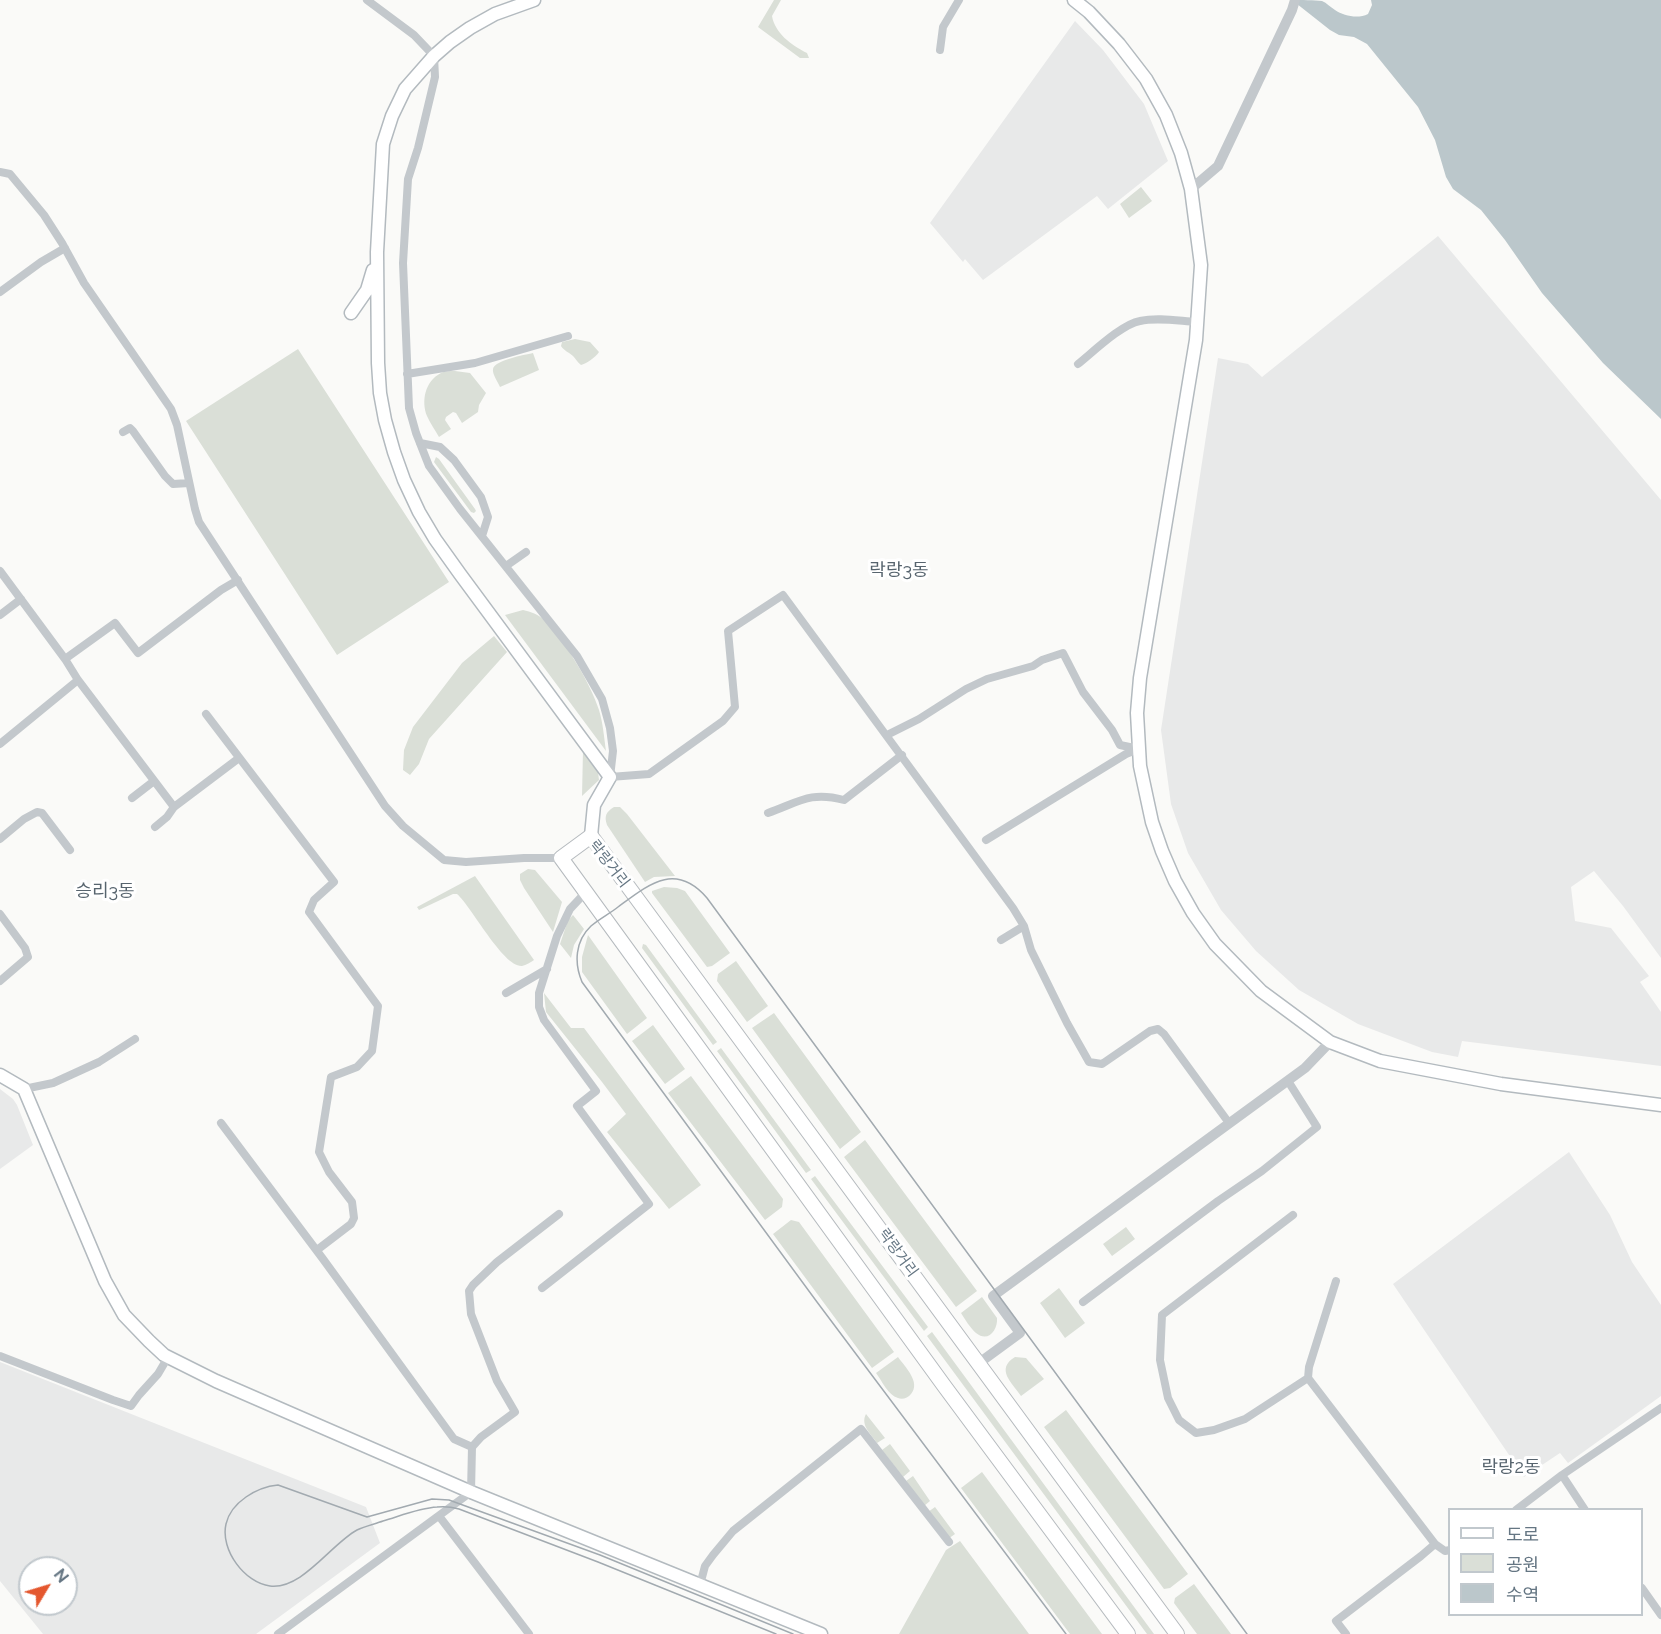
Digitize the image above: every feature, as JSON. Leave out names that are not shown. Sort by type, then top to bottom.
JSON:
[{"type":"main road","points":[[1074,0],[1089,12],[1119,44],[1146,79],[1169,124],[1181,153],[1191,189],[1201,266],[1196,340],[1140,678],[1137,712],[1142,777],[1155,831],[1175,881],[1193,913],[1215,944],[1261,991],[1296,1019],[1330,1041],[1380,1061],[1501,1084],[1661,1105]]},
{"type":"main road","points":[[351,313],[367,290],[372,275],[376,252],[383,144],[392,116],[405,89],[434,56],[450,42],[495,14],[530,1]]},
{"type":"main road","points":[[376,252],[378,363],[381,393],[394,452],[404,480],[430,530],[610,777],[594,805],[591,836]]},
{"type":"main road","name":"락랑거리","points":[[561,858],[591,836],[1177,1634]]},
{"type":"main road","points":[[561,858],[945,1387],[1128,1634]]},
{"type":"main road","points":[[0,1075],[24,1089],[105,1281],[124,1315],[168,1357],[216,1381],[471,1492],[821,1634]]},
{"type":"street","points":[[368,0],[414,35],[434,56],[435,77],[408,179],[403,263],[409,408],[429,466],[460,509],[577,656],[602,699],[610,728],[613,752],[610,777],[649,774],[723,721],[735,707],[728,631],[783,595],[1013,908],[1024,926],[1031,950],[1067,1023],[1089,1062],[1102,1064],[1150,1031],[1158,1029],[1229,1123]]},
{"type":"street","points":[[940,50],[944,27],[959,0]]},
{"type":"street","points":[[1191,189],[1218,166],[1294,5]]},
{"type":"street","points":[[0,172],[10,174],[44,215],[84,282],[171,409],[177,425],[199,522],[385,806],[402,825],[444,860],[465,862],[561,858]]},
{"type":"street","points":[[0,292],[41,262],[65,248]]},
{"type":"street","points":[[1078,364],[1128,324],[1157,319],[1197,322]]},
{"type":"street","points":[[407,374],[475,363],[568,336]]},
{"type":"street","points":[[123,432],[130,429],[133,431],[173,484],[189,483]]},
{"type":"street","points":[[420,443],[440,447],[454,460],[482,497],[488,517],[483,536]]},
{"type":"street","points":[[506,566],[526,552]]},
{"type":"street","points":[[0,571],[78,680],[174,807]]},
{"type":"street","points":[[65,659],[115,623],[138,653],[221,590],[238,580]]},
{"type":"street","points":[[0,615],[21,599]]},
{"type":"street","points":[[887,735],[987,679],[1033,666],[1042,660],[1063,653],[1083,692],[1120,745],[1139,749]]},
{"type":"street","points":[[0,744],[78,680]]},
{"type":"street","points":[[206,714],[334,882],[314,900],[309,912],[378,1006],[372,1051],[357,1066],[331,1077],[319,1152],[329,1172],[351,1202],[354,1218],[351,1224],[317,1250]]},
{"type":"street","points":[[986,840],[1126,754],[1139,749]]},
{"type":"street","points":[[768,813],[816,796],[844,800],[902,755]]},
{"type":"street","points":[[155,827],[167,817],[174,807],[239,758]]},
{"type":"street","points":[[132,798],[154,781]]},
{"type":"street","points":[[0,839],[24,819],[37,812],[42,813],[70,850]]},
{"type":"street","points":[[542,1288],[649,1204],[577,1106],[596,1091],[544,1020],[539,1007],[539,993],[557,936],[570,909],[585,893]]},
{"type":"street","points":[[0,914],[25,948],[28,957],[0,981]]},
{"type":"street","points":[[1001,940],[1024,926]]},
{"type":"street","points":[[506,993],[547,969]]},
{"type":"street","points":[[24,1089],[53,1083],[81,1071],[135,1040]]},
{"type":"street","points":[[979,1363],[1020,1333],[993,1296],[1305,1068],[1330,1041]]},
{"type":"street","points":[[1083,1302],[1262,1171],[1317,1127],[1288,1080]]},
{"type":"street","points":[[221,1123],[317,1250],[454,1439],[472,1447]]},
{"type":"street","points":[[278,1634],[471,1492],[472,1447],[481,1437],[515,1412],[497,1381],[471,1314],[469,1291],[497,1262],[559,1214]]},
{"type":"street","points":[[1293,1215],[1162,1315],[1160,1360],[1168,1398],[1175,1413],[1179,1420],[1196,1432],[1214,1430],[1245,1419],[1308,1378]]},
{"type":"street","points":[[1336,1281],[1309,1367],[1308,1378],[1435,1544],[1445,1551],[1448,1550]]},
{"type":"street","points":[[0,1356],[131,1409],[168,1357]]},
{"type":"street","points":[[1517,1508],[1661,1408]]},
{"type":"street","points":[[700,1585],[705,1566],[733,1531],[861,1429],[949,1542]]},
{"type":"street","points":[[1562,1475],[1584,1508]]},
{"type":"street","points":[[439,1516],[529,1634]]},
{"type":"street","points":[[1346,1634],[1336,1621],[1435,1544]]},
{"type":"street","points":[[1643,1591],[1661,1615]]},
{"type":"shaded area","points":[[1075,21],[1103,50],[1144,104],[1168,161],[1108,209],[1097,196],[983,280],[965,259],[963,262],[930,223]]},
{"type":"shaded area","points":[[1438,236],[1661,500],[1661,958],[1594,871],[1571,887],[1575,921],[1611,928],[1649,976],[1640,982],[1661,1012],[1661,1066],[1462,1041],[1458,1057],[1432,1052],[1358,1024],[1299,990],[1256,951],[1221,910],[1188,853],[1171,804],[1161,730],[1218,358],[1248,364],[1262,377]]},
{"type":"shaded area","points":[[0,1089],[17,1105],[33,1145],[0,1169]]},
{"type":"shaded area","points":[[1569,1152],[1610,1215],[1632,1262],[1661,1305],[1661,1396],[1568,1463],[1560,1453],[1524,1477],[1393,1284]]},
{"type":"shaded area","points":[[0,1362],[366,1507],[380,1543],[256,1634],[43,1634],[28,1616],[78,1616],[78,1556],[18,1556],[18,1603],[0,1581]]},
{"type":"green space","points":[[774,0],[781,0],[772,16],[776,28],[790,42],[807,53],[809,58],[800,58],[758,27]]},
{"type":"green space","points":[[1141,187],[1152,201],[1129,218],[1120,204]]},
{"type":"green space","points":[[575,339],[590,342],[599,352],[591,360],[581,365],[561,346],[562,342]]},
{"type":"green space","points":[[298,349],[449,582],[337,655],[186,421]]},
{"type":"green space","points":[[533,353],[539,370],[500,387],[493,373],[495,366],[510,358]]},
{"type":"green space","points":[[455,371],[470,373],[486,393],[478,412],[462,423],[456,413],[453,412],[446,417],[445,420],[451,429],[439,437],[425,410],[426,392],[431,381],[441,373]]},
{"type":"green space","points":[[436,457],[475,509],[474,513],[434,462]]},
{"type":"green space","points":[[523,610],[544,620],[560,638],[576,662],[599,710],[606,751],[505,615]]},
{"type":"green space","points":[[494,636],[507,652],[429,739],[419,764],[410,775],[403,770],[404,750],[413,727],[462,663]]},
{"type":"green space","points":[[583,750],[598,772],[599,780],[582,796]]},
{"type":"green space","points":[[614,807],[620,807],[627,814],[675,876],[654,877],[645,882],[607,825],[606,814]]},
{"type":"green space","points":[[528,869],[535,870],[562,902],[553,932],[520,880],[520,874]]},
{"type":"green space","points":[[475,876],[534,960],[522,966],[514,964],[497,947],[457,894],[419,910],[417,907]]},
{"type":"green space","points":[[664,887],[685,891],[730,953],[707,967],[652,893]]},
{"type":"green space","points":[[573,915],[584,929],[574,945],[571,958],[560,944],[568,920]]},
{"type":"green space","points":[[588,935],[647,1018],[627,1034],[582,972],[582,957]]},
{"type":"green space","points":[[643,944],[717,1042],[713,1045],[642,948]]},
{"type":"green space","points":[[736,961],[768,1006],[747,1022],[717,981],[718,974]]},
{"type":"green space","points":[[544,993],[571,1028],[584,1028],[701,1185],[669,1209],[607,1132],[626,1114],[546,1012]]},
{"type":"green space","points":[[774,1013],[861,1132],[840,1149],[752,1028]]},
{"type":"green space","points":[[653,1025],[685,1069],[665,1084],[632,1041]]},
{"type":"green space","points":[[721,1048],[811,1170],[806,1173],[717,1051]]},
{"type":"green space","points":[[691,1076],[783,1199],[782,1207],[765,1220],[668,1093]]},
{"type":"green space","points":[[865,1140],[977,1291],[956,1307],[844,1157]]},
{"type":"green space","points":[[815,1176],[928,1327],[924,1331],[811,1179]]},
{"type":"green space","points":[[791,1220],[799,1222],[894,1352],[872,1368],[773,1234]]},
{"type":"green space","points":[[1126,1227],[1135,1239],[1112,1256],[1103,1244]]},
{"type":"green space","points":[[1059,1288],[1085,1323],[1065,1338],[1040,1303]]},
{"type":"green space","points":[[982,1297],[997,1318],[994,1331],[984,1337],[974,1331],[961,1313]]},
{"type":"green space","points":[[932,1332],[1154,1634],[1147,1634],[927,1336]]},
{"type":"green space","points":[[898,1357],[911,1375],[914,1385],[911,1394],[903,1399],[891,1394],[876,1373]]},
{"type":"green space","points":[[1015,1357],[1026,1358],[1044,1379],[1021,1396],[1006,1371],[1006,1366]]},
{"type":"green space","points":[[1066,1410],[1188,1574],[1170,1588],[1164,1589],[1044,1427]]},
{"type":"green space","points":[[866,1414],[885,1438],[877,1443],[865,1426]]},
{"type":"green space","points":[[890,1444],[910,1471],[903,1477],[882,1450]]},
{"type":"green space","points":[[982,1472],[1102,1634],[1070,1634],[961,1488]]},
{"type":"green space","points":[[913,1476],[930,1501],[924,1506],[906,1481]]},
{"type":"green space","points":[[935,1507],[955,1534],[948,1539],[928,1512]]},
{"type":"green space","points":[[960,1541],[1029,1634],[899,1634],[946,1550]]},
{"type":"green space","points":[[1194,1584],[1231,1634],[1197,1634],[1174,1603],[1175,1598]]},
{"type":"water","points":[[1292,0],[1322,1],[1339,12],[1356,17],[1368,14],[1372,5],[1371,0],[1661,0],[1661,419],[1603,363],[1542,293],[1481,210],[1453,189],[1446,177],[1435,140],[1418,107],[1367,44],[1354,37],[1339,35],[1330,30]]},
{"type":"tram line","points":[[1066,1634],[817,1302],[582,982],[577,960],[582,938],[597,921],[640,891],[662,880],[673,879],[684,881],[695,887],[707,898],[1247,1634]]},
{"type":"tram line","points":[[776,1634],[459,1509],[446,1507],[423,1509],[360,1529],[347,1537],[305,1574],[282,1585],[270,1586],[252,1579],[236,1564],[227,1544],[226,1524],[233,1509],[246,1497],[254,1492],[278,1485],[367,1517],[432,1499],[449,1500],[600,1555],[793,1634]]},
{"type":"district","name":"락랑3동","points":[[899,571]]},
{"type":"district","name":"승리3동","points":[[105,892]]},
{"type":"district","name":"락랑2동","points":[[1511,1468]]}]
